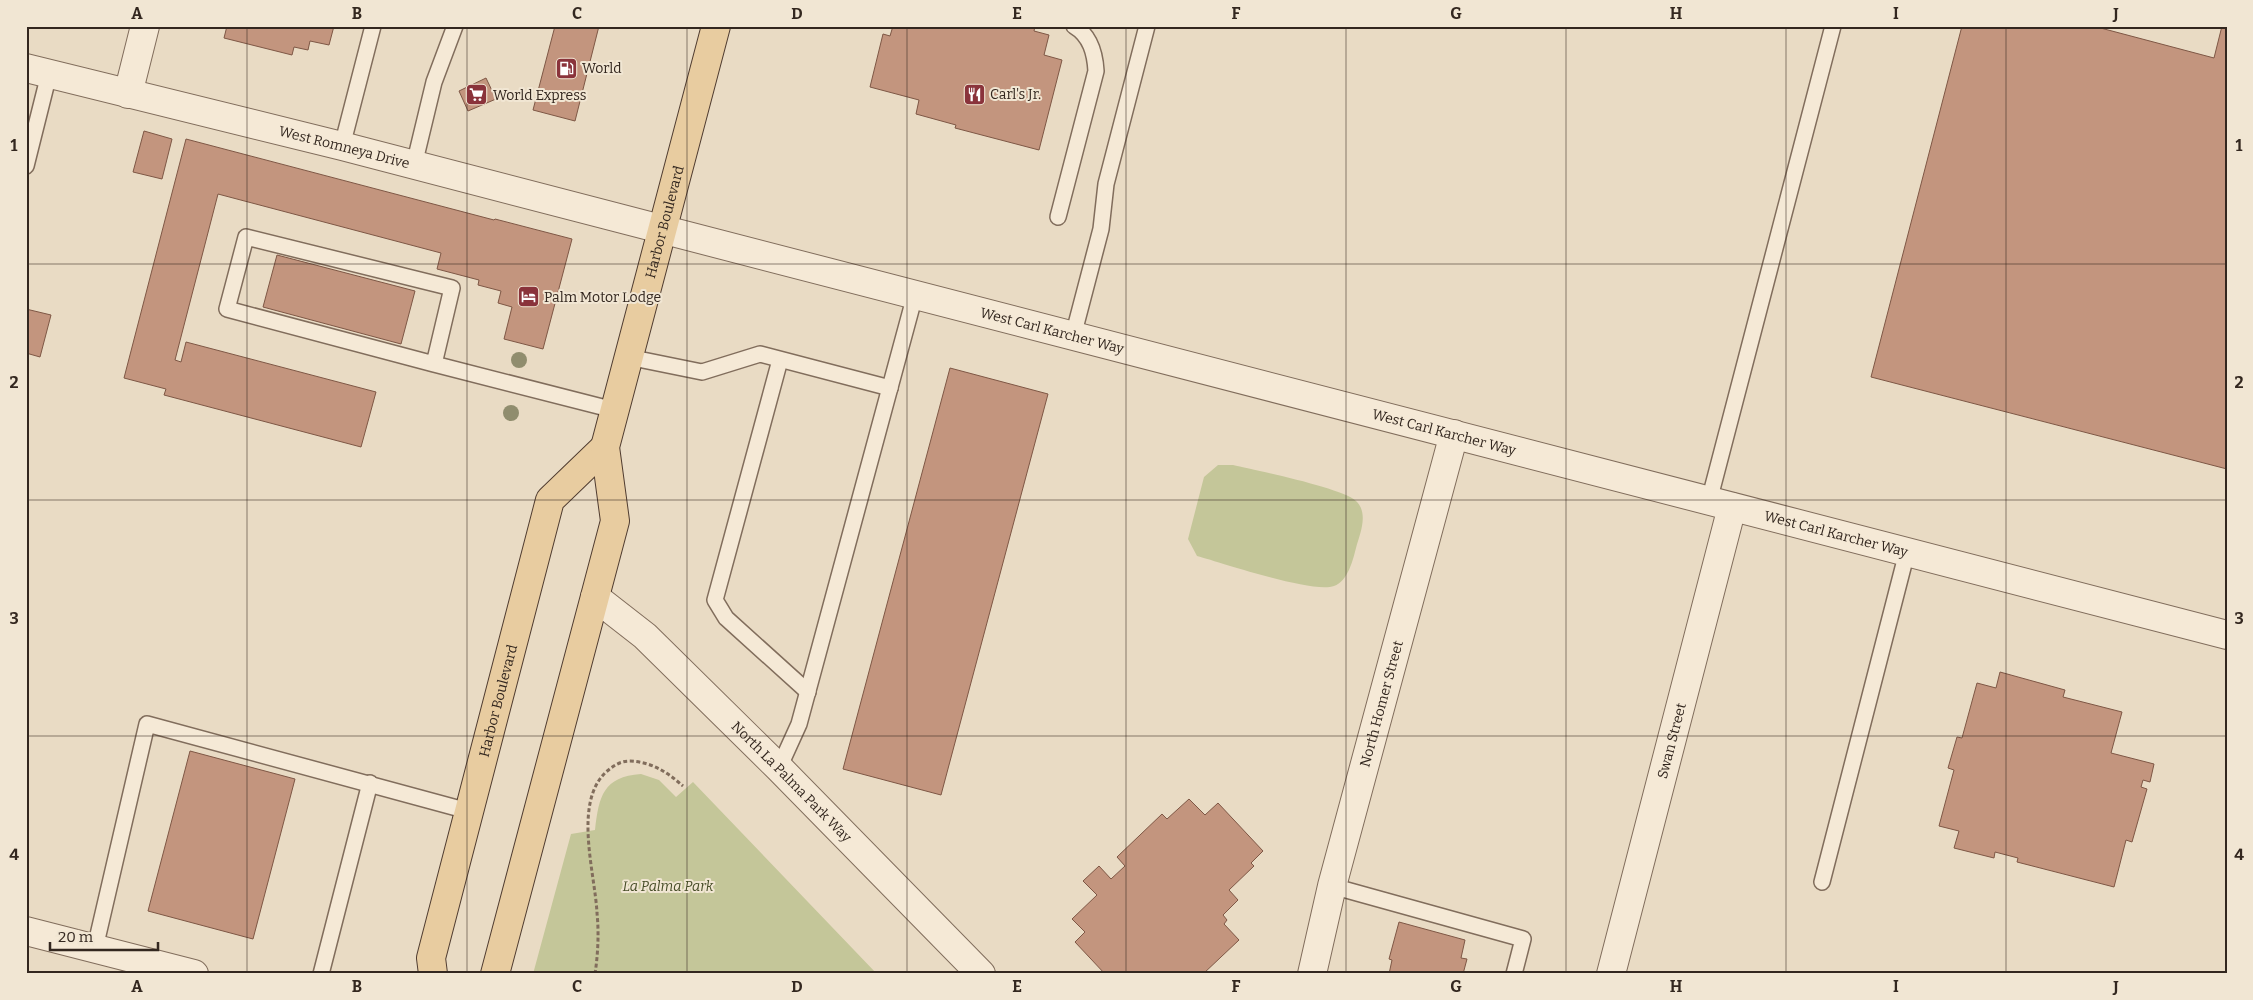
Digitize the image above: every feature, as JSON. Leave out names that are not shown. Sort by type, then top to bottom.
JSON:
[{"type":"main road","name":"Harbor Boulevard","points":[[495,974],[615,521],[605,447],[716,26]]},
{"type":"main road","name":"Harbor Boulevard","points":[[433,974],[431,958],[550,500],[605,447]]},
{"type":"street","points":[[128,94],[145,26]]},
{"type":"street","name":"West Romneya Drive","points":[[38,71],[342,146],[661,229]]},
{"type":"street","name":"West Carl Karcher Way","points":[[661,229],[2227,635]]},
{"type":"street","name":"North Homer Street","points":[[1312,974],[1332,886],[1454,434]]},
{"type":"street","name":"Swan Street","points":[[1611,974],[1720,504]]},
{"type":"street","name":"North La Palma Park Way","points":[[595,598],[646,636],[779,768],[981,974]]},
{"type":"street","points":[[26,931],[194,974]]},
{"type":"lane","points":[[342,146],[373,26]]},
{"type":"lane","points":[[414,165],[434,82],[455,26]]},
{"type":"lane","points":[[1058,217],[1096,71],[1095,54],[1088,40],[1074,26]]},
{"type":"lane","points":[[1073,336],[1101,229],[1106,184],[1148,26]]},
{"type":"lane","points":[[1720,504],[1833,26]]},
{"type":"lane","points":[[26,166],[38,71]]},
{"type":"lane","points":[[434,364],[452,288],[246,237],[227,308],[434,364],[614,410]]},
{"type":"lane","points":[[779,768],[799,724],[915,295]]},
{"type":"lane","points":[[628,357],[702,372],[760,354],[890,388]]},
{"type":"lane","points":[[780,360],[715,600],[726,618],[808,692]]},
{"type":"lane","points":[[1822,882],[1907,552]]},
{"type":"lane","points":[[95,948],[147,724],[468,811]]},
{"type":"lane","points":[[321,974],[370,783]]},
{"type":"lane","points":[[1332,886],[1522,939],[1514,974]]},
{"type":"path","points":[[595,974],[598,954],[598,913],[588,830],[588,812],[595,790],[602,776],[613,766],[624,761],[655,766],[667,772],[683,786]]},
{"type":"green space","points":[[1218,465],[1233,465],[1298,480],[1348,496],[1356,501],[1362,511],[1362,524],[1351,564],[1343,580],[1334,586],[1307,586],[1267,577],[1197,556],[1188,539],[1204,477]]},
{"type":"green space","name":"La Palma Park","points":[[641,774],[659,780],[676,797],[693,782],[877,974],[533,974],[571,834],[595,830],[601,798],[605,790],[618,779]]},
{"type":"building","points":[[227,26],[334,26],[329,45],[310,41],[308,50],[294,47],[292,55],[224,38]]},
{"type":"building","name":"World","points":[[555,26],[599,26],[575,121],[533,110]]},
{"type":"building","name":"Carl's Jr.","points":[[893,26],[1035,26],[1034,31],[1049,35],[1044,55],[1062,60],[1039,150],[955,128],[956,125],[916,114],[919,100],[870,87],[883,34],[890,36]]},
{"type":"building","points":[[1962,26],[2093,26],[2214,58],[2222,26],[2227,27],[2227,469],[1871,377]]},
{"type":"building","name":"World Express","points":[[486,78],[496,99],[468,111],[459,91]]},
{"type":"building","points":[[144,131],[172,139],[162,179],[133,172]]},
{"type":"building","name":"Palm Motor Lodge","points":[[186,139],[572,239],[543,349],[504,339],[512,307],[498,303],[501,291],[478,285],[479,280],[437,269],[441,253],[218,194],[175,360],[181,362],[186,342],[376,392],[361,447],[164,395],[166,389],[124,378]]},
{"type":"building","points":[[277,255],[415,291],[401,344],[263,307]]},
{"type":"building","points":[[26,309],[51,315],[40,357],[26,353]]},
{"type":"building","points":[[950,368],[1048,394],[941,795],[843,769]]},
{"type":"building","points":[[2000,672],[2065,690],[2063,697],[2122,712],[2111,753],[2154,764],[2150,782],[2143,780],[2141,787],[2147,789],[2132,842],[2126,840],[2114,887],[2017,862],[2018,858],[1995,852],[1994,858],[1954,848],[1959,831],[1939,826],[1954,770],[1948,768],[1957,737],[1962,738],[1977,683],[1996,688]]},
{"type":"building","points":[[190,751],[295,779],[253,939],[148,911]]},
{"type":"building","points":[[1189,799],[1205,815],[1218,803],[1263,851],[1251,863],[1254,866],[1229,890],[1238,900],[1223,915],[1227,920],[1224,924],[1239,940],[1203,974],[1105,974],[1075,942],[1085,932],[1072,919],[1097,895],[1083,881],[1099,866],[1111,879],[1125,866],[1117,857],[1162,814],[1167,819]]},
{"type":"building","points":[[1399,922],[1465,940],[1461,958],[1467,959],[1463,974],[1389,974],[1392,960],[1389,959]]},
{"type":"place","name":"World","points":[[566,68]]},
{"type":"place","name":"Carl's Jr.","points":[[974,94]]},
{"type":"place","name":"World Express","points":[[477,95]]},
{"type":"place","name":"Palm Motor Lodge","points":[[528,297]]}]
